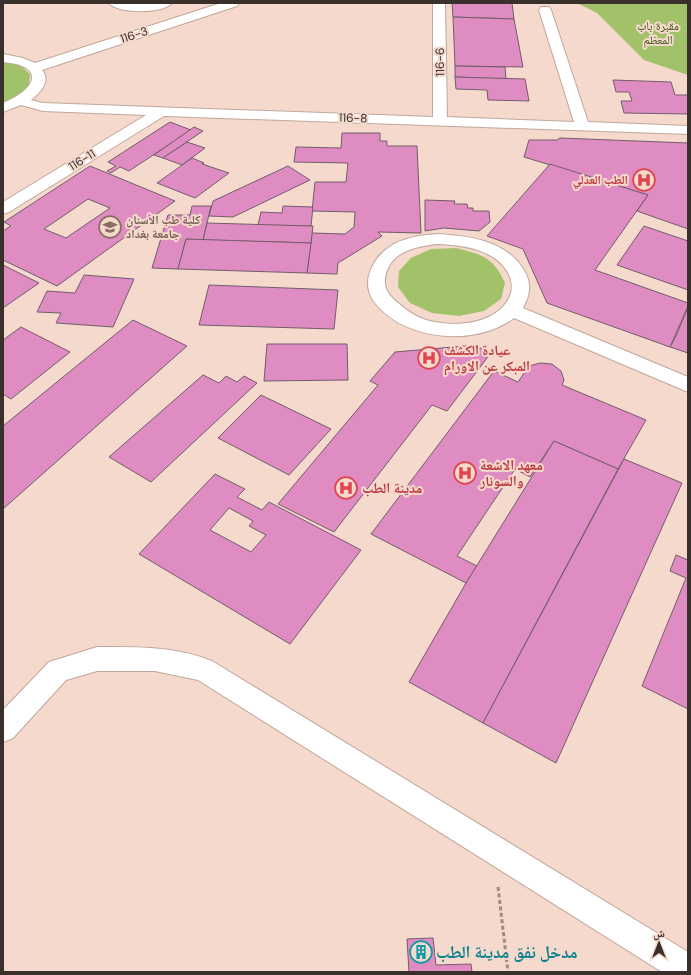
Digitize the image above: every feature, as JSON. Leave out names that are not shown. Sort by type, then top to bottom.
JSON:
[{"type":"street","points":[[115,3],[129,8],[151,7],[166,3]]},
{"type":"street","name":"116-3","points":[[34,68],[233,3]]},
{"type":"street","name":"116-6","points":[[439,3],[440,121]]},
{"type":"street","points":[[544,10],[582,125]]},
{"type":"street","points":[[3,58],[23,62],[34,68],[39,75],[38,84],[32,93],[20,101],[3,108]]},
{"type":"street","name":"116-8","points":[[20,101],[43,107],[582,125],[688,130]]},
{"type":"street","name":"116-11","points":[[3,209],[162,111]]},
{"type":"street","points":[[438,239],[457,240],[477,244],[500,255],[516,270],[521,291],[512,310],[500,319],[474,328],[452,330],[439,329],[412,322],[396,313],[380,296],[376,280],[379,269],[385,260],[400,248],[421,241],[438,239]]},
{"type":"street","points":[[512,310],[688,385]]},
{"type":"street","points":[[3,729],[58,670],[98,659],[155,659],[203,668],[688,970]]},
{"type":"path","points":[[494,850],[508,972]]},
{"type":"green space","name":"مقبرة باب المعظم","points":[[577,3],[688,3],[688,75],[644,60],[597,13]]},
{"type":"green space","points":[[3,61],[20,65],[30,74],[29,86],[16,97],[3,102]]},
{"type":"green space","points":[[456,248],[480,255],[491,262],[501,274],[505,283],[501,299],[484,311],[459,316],[432,313],[410,303],[398,287],[399,271],[411,258],[431,249]]},
{"type":"building","points":[[452,3],[512,3],[514,19],[453,17]]},
{"type":"building","points":[[453,17],[514,19],[523,67],[455,66]]},
{"type":"building","points":[[455,66],[505,67],[506,79],[455,77]]},
{"type":"building","points":[[455,77],[525,79],[529,101],[488,100],[487,90],[456,89]]},
{"type":"building","points":[[613,80],[671,82],[675,95],[688,95],[688,114],[624,113],[621,101],[632,101],[629,92],[616,92]]},
{"type":"building","points":[[170,122],[191,130],[129,171],[120,167],[111,173],[107,171],[116,166],[108,162]]},
{"type":"building","points":[[194,127],[203,131],[163,158],[154,155]]},
{"type":"building","points":[[342,133],[380,133],[380,141],[387,141],[387,146],[417,146],[421,233],[378,232],[382,236],[338,263],[337,274],[307,273],[312,233],[345,234],[354,227],[355,212],[312,211],[315,182],[346,182],[348,163],[294,162],[296,147],[341,148]]},
{"type":"building","name":"الطب العدلي","points":[[560,138],[688,143],[688,229],[637,211],[648,195],[524,157],[529,140],[557,140]]},
{"type":"building","points":[[187,142],[205,148],[182,165],[163,158]]},
{"type":"building","points":[[192,158],[204,163],[202,164],[229,173],[195,198],[157,183]]},
{"type":"building","points":[[550,164],[648,195],[595,270],[688,303],[670,347],[547,303],[523,249],[487,236]]},
{"type":"building","name":"كلية طب الأسنان جامعة بغداد","points":[[90,166],[175,201],[57,286],[3,260],[3,231],[11,226],[4,222]],"holes":[[[88,199],[110,208],[66,238],[44,229]]]},
{"type":"building","points":[[288,166],[310,180],[233,217],[209,216],[213,201]]},
{"type":"building","points":[[425,200],[455,201],[454,204],[467,204],[468,208],[473,208],[473,211],[489,211],[490,222],[479,231],[444,228],[425,231]]},
{"type":"building","points":[[192,206],[211,206],[203,240],[186,239],[178,269],[152,268],[168,215],[190,215]]},
{"type":"building","points":[[283,206],[313,207],[311,226],[258,225],[261,212],[282,213]]},
{"type":"building","points":[[207,223],[313,226],[311,243],[203,240]]},
{"type":"building","points":[[644,226],[688,241],[688,290],[617,265]]},
{"type":"building","points":[[186,239],[311,243],[307,273],[178,269]]},
{"type":"building","points":[[3,265],[39,283],[3,308]]},
{"type":"building","points":[[84,275],[134,279],[113,327],[56,323],[61,313],[37,312],[47,291],[75,293]]},
{"type":"building","points":[[209,285],[338,290],[334,329],[199,325]]},
{"type":"building","points":[[688,307],[688,353],[670,347]]},
{"type":"building","points":[[133,320],[187,346],[3,509],[3,426]]},
{"type":"building","points":[[21,327],[70,352],[11,399],[3,394],[3,340]]},
{"type":"building","points":[[267,344],[347,344],[348,380],[264,381]]},
{"type":"building","points":[[465,346],[481,348],[487,354],[487,358],[447,411],[432,405],[334,532],[278,504],[378,385],[370,381],[395,352]]},
{"type":"building","name":"معهد الاشعة والسونار","points":[[540,363],[552,364],[561,371],[564,380],[562,385],[646,420],[618,469],[554,441],[530,477],[515,469],[457,556],[477,566],[466,583],[371,534],[494,371],[518,382],[529,366]]},
{"type":"building","points":[[203,375],[219,383],[226,376],[237,382],[244,376],[257,383],[151,482],[109,457]]},
{"type":"building","points":[[261,395],[331,429],[289,475],[218,438]]},
{"type":"building","points":[[554,441],[618,469],[483,723],[409,682],[466,583]]},
{"type":"building","points":[[624,459],[682,483],[556,763],[483,723]]},
{"type":"building","points":[[215,474],[245,489],[237,497],[262,510],[269,502],[361,550],[290,644],[139,554]],"holes":[[[229,508],[253,521],[249,526],[266,535],[251,552],[210,530]]]},
{"type":"building","points":[[676,555],[688,560],[688,709],[642,686],[686,578],[670,571]]},
{"type":"building","name":"مدخل نفق مدينة الطب","points":[[433,938],[436,965],[471,964],[472,972],[409,972],[407,939]]},
{"type":"place","name":"الطب العدلي","points":[[644,180]]},
{"type":"place","name":"كلية طب الأسنان جامعة بغداد","points":[[110,227]]},
{"type":"place","name":"عيادة الكشف المبكر عن الاورام","points":[[429,358]]},
{"type":"place","name":"معهد الاشعة والسونار","points":[[465,473]]},
{"type":"place","name":"مدينة الطب","points":[[346,488]]},
{"type":"place","name":"مدخل نفق مدينة الطب","points":[[421,952]]}]
